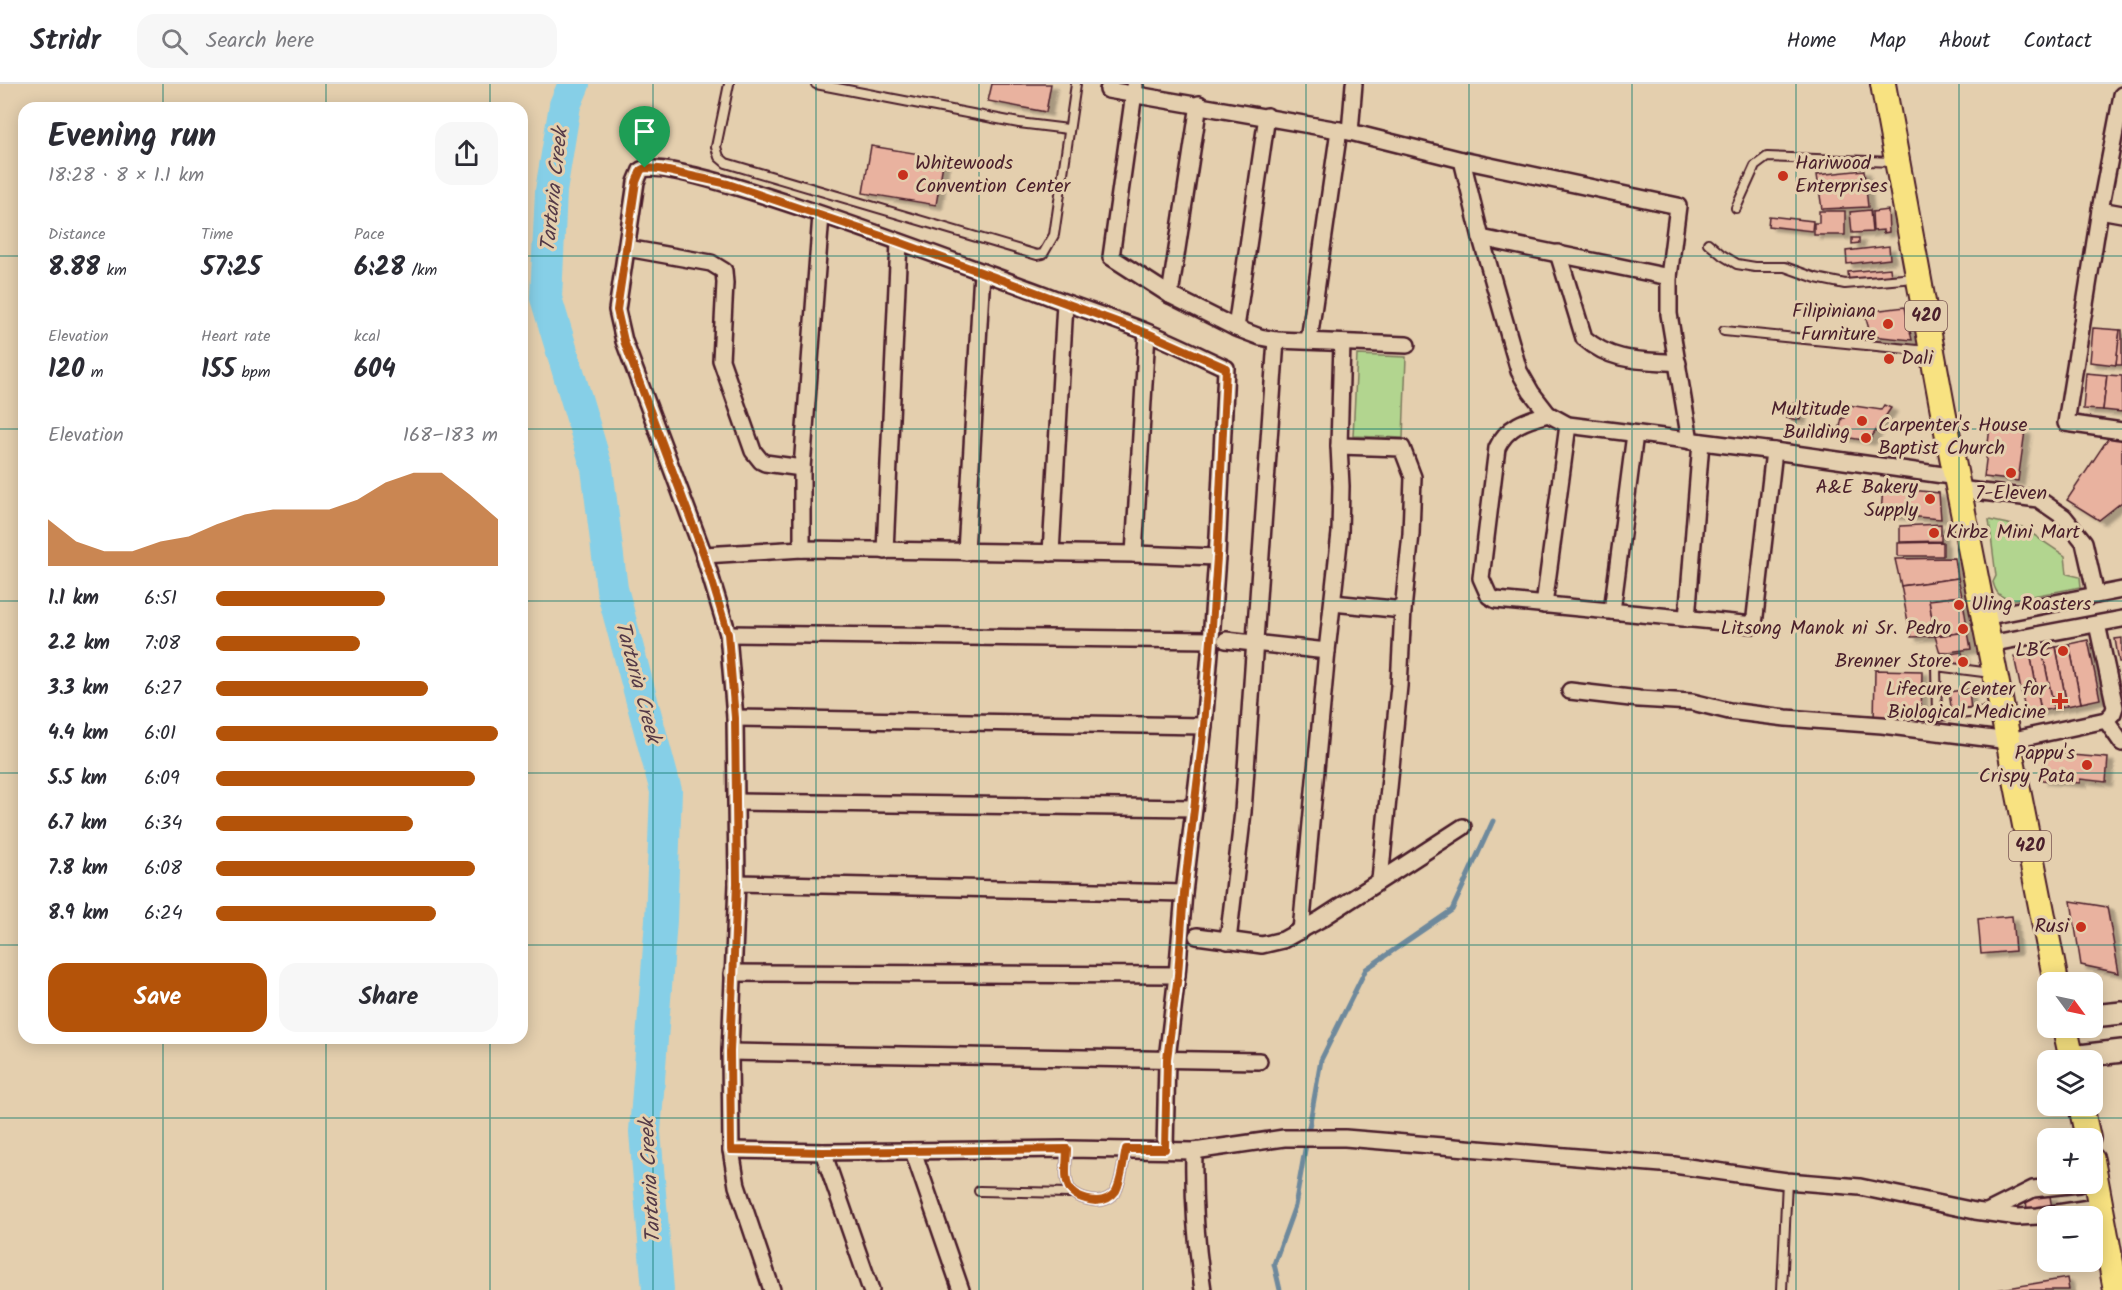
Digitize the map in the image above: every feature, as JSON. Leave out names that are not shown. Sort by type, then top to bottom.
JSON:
[{"type":"main road","name":"420","points":[[1883,84],[1989,644],[2054,972]]},
{"type":"main road","points":[[2097,1194],[2102,1206]]},
{"type":"main road","points":[[2103,1212],[2116,1290]]},
{"type":"street","points":[[1309,340],[1354,84]]},
{"type":"street","points":[[1134,89],[1111,257],[1170,295],[1260,338],[1407,345]]},
{"type":"street","points":[[1108,90],[1134,89],[1199,104],[1345,131],[1462,160],[1678,206],[1669,277],[1669,314],[1696,442],[1687,619]]},
{"type":"street","points":[[2122,95],[2119,137],[2100,210],[2066,423],[2122,431]]},
{"type":"street","points":[[1170,295],[1199,104]]},
{"type":"street","points":[[1236,328],[1267,116]]},
{"type":"street","points":[[1462,160],[1480,238],[1519,371],[1548,414],[1568,425],[1774,451],[2038,499],[2064,517],[2084,542],[2096,595]]},
{"type":"street","points":[[772,1290],[737,1186],[731,1150],[730,1052],[737,883],[737,802],[735,718],[728,634],[704,555],[624,341],[617,310],[636,182],[641,170],[645,168],[728,184],[821,215],[1147,333],[1226,368],[1211,640],[1204,726],[1184,893],[1178,975],[1167,1059],[1165,1149]]},
{"type":"street","points":[[2100,210],[2122,214]]},
{"type":"street","points":[[802,549],[802,468],[821,215]]},
{"type":"street","points":[[1480,238],[1669,277]]},
{"type":"street","points":[[885,551],[899,242]]},
{"type":"street","points":[[627,248],[711,263],[724,271],[721,360],[753,451],[765,463],[802,468]]},
{"type":"street","points":[[1558,253],[1584,338],[1594,347],[1610,355],[1634,360],[1678,363]]},
{"type":"street","points":[[966,552],[982,272]]},
{"type":"street","points":[[1051,553],[1065,303]]},
{"type":"street","points":[[1134,554],[1147,333]]},
{"type":"street","points":[[1228,941],[1243,812],[1276,340]]},
{"type":"street","points":[[1301,930],[1340,533],[1339,446],[1342,343]]},
{"type":"street","points":[[1548,414],[1522,421],[1502,436],[1497,448],[1481,578],[1489,596],[1496,600],[1754,625],[1774,451]]},
{"type":"street","points":[[1544,605],[1568,425]]},
{"type":"street","points":[[1612,611],[1635,435]]},
{"type":"street","points":[[1339,446],[1402,448],[1413,477],[1411,534],[1403,610],[1399,686],[1380,880]]},
{"type":"street","points":[[704,555],[802,549],[1217,557]]},
{"type":"street","points":[[1984,617],[2122,590]]},
{"type":"street","points":[[1333,603],[1403,610]]},
{"type":"street","points":[[1989,644],[2122,619]]},
{"type":"street","points":[[1570,691],[1692,702],[1729,711],[1882,725],[2009,741],[2106,720],[2113,713],[2115,707],[2097,624]]},
{"type":"street","points":[[728,634],[1211,640]]},
{"type":"street","points":[[1227,640],[1327,651]]},
{"type":"street","points":[[735,718],[1204,726]]},
{"type":"street","points":[[2106,720],[2122,743]]},
{"type":"street","points":[[737,802],[1194,808]]},
{"type":"street","points":[[1197,936],[1262,945],[1271,944],[1301,930],[1463,827]]},
{"type":"street","points":[[737,883],[1184,893]]},
{"type":"street","points":[[732,973],[1178,975]]},
{"type":"street","points":[[2103,1015],[2122,1013]]},
{"type":"street","points":[[730,1052],[1259,1060]]},
{"type":"street","points":[[2103,1055],[2122,1052]]},
{"type":"street","points":[[731,1150],[823,1152],[1165,1149],[1194,1151],[1284,1138],[1345,1138],[1674,1165],[1786,1181],[1860,1187],[1987,1212],[2018,1217],[2037,1216]]},
{"type":"street","points":[[913,1151],[960,1290]]},
{"type":"street","points":[[1194,1151],[1193,1203],[1203,1290]]},
{"type":"street","points":[[823,1152],[871,1290]]},
{"type":"street","points":[[1987,1212],[2037,1188]]},
{"type":"lane","points":[[729,84],[717,147],[719,157],[726,163],[1037,255],[1043,254],[1054,235],[1076,84]]},
{"type":"lane","points":[[816,84],[1019,123],[1068,129]]},
{"type":"lane","points":[[1736,208],[1755,166],[1767,157],[1897,162]]},
{"type":"lane","points":[[1708,243],[1737,264],[1755,267],[1785,267],[1834,283],[1919,278]]},
{"type":"lane","points":[[1724,331],[1933,352]]},
{"type":"lane","points":[[1995,673],[1936,666],[1937,716],[2003,710]]},
{"type":"lane","points":[[1067,1149],[1067,1184],[1071,1192],[1080,1199],[1101,1201],[1111,1197],[1117,1190],[1126,1149]]},
{"type":"lane","points":[[1782,1290],[1786,1181]]},
{"type":"lane","points":[[979,1191],[1071,1192]]},
{"type":"green space","points":[[1357,355],[1406,357],[1403,438],[1353,436]]},
{"type":"green space","points":[[1989,520],[2022,527],[2065,556],[2067,574],[2080,577],[2081,587],[2012,600],[2002,596],[1997,592],[1993,582],[1996,576]]},
{"type":"building","points":[[992,84],[1051,84],[1046,112],[988,101]]},
{"type":"building","name":"Whitewoods Convention Center","points":[[871,146],[944,158],[936,205],[863,193]]},
{"type":"building","points":[[1864,170],[1868,207],[1822,209],[1817,175]]},
{"type":"building","points":[[1870,210],[1872,232],[1852,233],[1850,212]]},
{"type":"building","points":[[1888,210],[1889,232],[1873,231],[1872,212]]},
{"type":"building","points":[[1819,211],[1845,211],[1845,235],[1814,235],[1814,223],[1819,223]]},
{"type":"building","points":[[1769,216],[1813,221],[1812,231],[1768,226]]},
{"type":"building","points":[[1852,238],[1859,238],[1859,243],[1852,244]]},
{"type":"building","points":[[1889,246],[1890,259],[1847,264],[1846,251]]},
{"type":"building","points":[[1890,268],[1891,277],[1849,281],[1848,272]]},
{"type":"building","name":"Filipiniana Furniture","points":[[1905,307],[1912,340],[1871,336],[1864,312]]},
{"type":"building","points":[[2093,328],[2120,330],[2116,365],[2090,362]]},
{"type":"building","points":[[2120,330],[2122,330],[2122,365],[2116,365]]},
{"type":"building","points":[[2086,373],[2107,375],[2103,410],[2083,409]]},
{"type":"building","points":[[2107,375],[2122,376],[2122,412],[2103,410]]},
{"type":"building","points":[[1788,403],[1802,404],[1800,420],[1786,418]]},
{"type":"building","name":"Multitude Building","points":[[1848,405],[1881,410],[1884,405],[1891,408],[1869,441],[1838,436]]},
{"type":"building","points":[[1990,427],[2025,431],[2018,481],[1984,477]]},
{"type":"building","points":[[2111,434],[2122,437],[2122,502],[2099,520],[2067,500]]},
{"type":"building","points":[[1883,487],[1939,493],[1941,519],[1881,514]]},
{"type":"building","points":[[1941,524],[1941,541],[1900,542],[1900,526]]},
{"type":"building","points":[[1943,542],[1943,556],[1898,556],[1898,543]]},
{"type":"building","points":[[1955,558],[1958,578],[1901,586],[1895,559]]},
{"type":"building","points":[[1958,578],[1962,596],[1929,600],[1935,636],[1911,637],[1901,586]]},
{"type":"building","points":[[1962,596],[1968,632],[1935,636],[1929,600]]},
{"type":"building","points":[[1968,632],[1971,649],[1940,653],[1935,636]]},
{"type":"building","points":[[2122,638],[2122,662],[2119,662],[2115,639]]},
{"type":"building","points":[[2088,640],[2100,699],[2081,703],[2069,644]]},
{"type":"building","points":[[2069,644],[2081,703],[2067,706],[2056,647]]},
{"type":"building","points":[[2056,647],[2067,706],[2054,708],[2042,650]]},
{"type":"building","points":[[2042,650],[2054,708],[2041,711],[2030,653]]},
{"type":"building","points":[[1962,652],[1964,665],[1947,663],[1945,655]]},
{"type":"building","points":[[2030,653],[2041,711],[2026,714],[2014,656]]},
{"type":"building","points":[[1875,670],[1922,671],[1921,723],[1874,722]]},
{"type":"building","points":[[1969,689],[1971,712],[1952,714],[1949,692]]},
{"type":"building","points":[[2045,753],[2108,758],[2106,782],[2080,779],[2080,783],[2042,780]]},
{"type":"building","points":[[2071,901],[2107,907],[2119,973],[2081,965]]},
{"type":"building","points":[[2012,916],[2015,951],[1981,954],[1978,919]]},
{"type":"building","points":[[2050,1196],[2052,1206],[2037,1206],[2037,1210],[2027,1211],[2026,1198]]},
{"type":"building","points":[[2067,1278],[2069,1290],[1996,1290]]},
{"type":"waterway","name":"Tartaria Creek","points":[[574,84],[565,105],[551,191],[546,298],[597,468],[612,589],[666,791],[661,920],[645,1132],[658,1290]]},
{"type":"waterway","points":[[1280,1290],[1274,1264],[1295,1206],[1321,1060],[1366,969],[1452,910],[1493,821]]},
{"type":"place","name":"Whitewoods Convention Center","points":[[903,175]]},
{"type":"place","name":"Hariwood Enterprises","points":[[1783,176]]},
{"type":"place","name":"Filipiniana Furniture","points":[[1888,324]]},
{"type":"place","name":"Dali","points":[[1889,359]]},
{"type":"place","name":"Multitude Building","points":[[1862,421]]},
{"type":"place","name":"Carpenter's House Baptist Church","points":[[1866,438]]},
{"type":"place","name":"7-Eleven","points":[[2011,473]]},
{"type":"place","name":"A&E Bakery Supply","points":[[1930,499]]},
{"type":"place","name":"Kirbz Mini Mart","points":[[1934,533]]},
{"type":"place","name":"Uling Roasters","points":[[1959,605]]},
{"type":"place","name":"Litsong Manok ni Sr. Pedro","points":[[1963,629]]},
{"type":"place","name":"LBC","points":[[2063,651]]},
{"type":"place","name":"Brenner Store","points":[[1963,662]]},
{"type":"place","name":"Lifecure Center for Biological Medicine","points":[[2060,701]]},
{"type":"place","name":"Pappu's Crispy Pata","points":[[2087,765]]},
{"type":"place","name":"Rusi","points":[[2081,927]]},
{"type":"route","points":[[645,168],[728,184],[899,242],[1147,333],[1226,368],[1211,640],[1204,726],[1184,893],[1178,975],[1167,1059],[1165,1149],[1126,1149],[1117,1190],[1111,1197],[1101,1201],[1080,1199],[1071,1192],[1067,1184],[1067,1149],[823,1152],[731,1150],[729,1099],[737,883],[737,802],[735,718],[728,634],[704,555],[624,341],[617,310],[636,182],[641,170],[645,168]]}]
